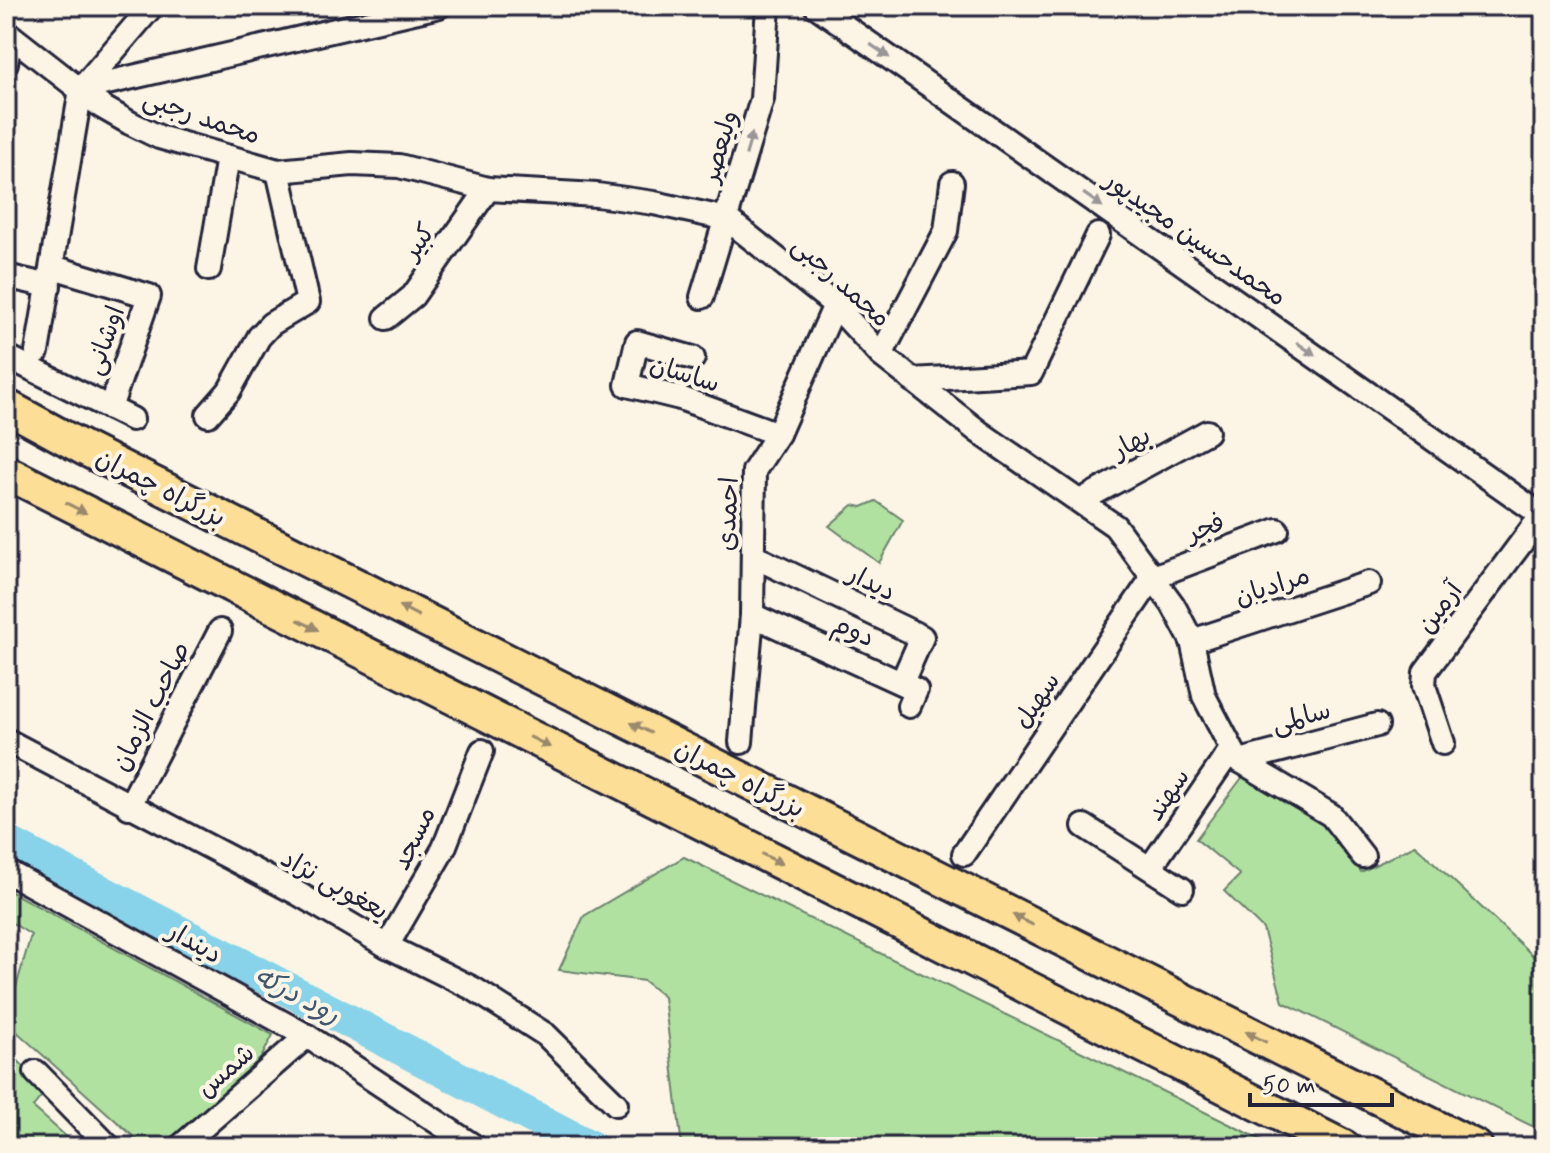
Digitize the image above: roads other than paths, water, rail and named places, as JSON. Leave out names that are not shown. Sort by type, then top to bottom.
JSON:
[{"type":"highway","name":"بزرگراه چمران","points":[[6,406],[1476,1147]]},
{"type":"highway","points":[[6,472],[1344,1147]]},
{"type":"street","points":[[37,352],[81,89],[152,6]]},
{"type":"street","points":[[81,89],[439,6]]},
{"type":"street","name":"ولیعصر","points":[[702,297],[762,99],[768,6]]},
{"type":"street","name":"محمدحسین مجیدپور","points":[[816,6],[1543,516]]},
{"type":"street","points":[[6,63],[8,34]]},
{"type":"street","name":"محمد رجبی","points":[[8,34],[102,107],[159,137],[278,171],[352,164],[399,166],[488,189],[597,195],[727,219],[835,305],[881,355],[912,380],[979,432],[1082,500],[1115,526],[1153,577],[1192,641],[1204,696],[1221,723],[1235,756]]},
{"type":"street","points":[[209,269],[228,157]]},
{"type":"street","points":[[208,415],[229,391],[259,337],[271,324],[308,302],[278,171]]},
{"type":"street","points":[[881,355],[946,231],[952,183]]},
{"type":"street","name":"کبیر","points":[[386,318],[413,296],[488,189]]},
{"type":"street","points":[[912,380],[1031,373],[1098,235]]},
{"type":"street","points":[[6,276],[51,277]]},
{"type":"street","name":"اوشانی","points":[[51,277],[149,296],[110,408]]},
{"type":"street","name":"احمدی","points":[[741,742],[752,615],[754,471],[778,434],[835,305]]},
{"type":"street","name":"ساسان","points":[[693,358],[637,342],[627,385],[680,398],[778,434]]},
{"type":"street","points":[[6,356],[132,419]]},
{"type":"street","name":"بهار","points":[[1082,500],[1207,432]]},
{"type":"street","name":"آرمین","points":[[1443,743],[1424,686],[1425,672],[1543,516]]},
{"type":"street","name":"فجر","points":[[1153,577],[1277,530]]},
{"type":"street","name":"دیدار","points":[[753,556],[922,637],[902,682]]},
{"type":"street","name":"سهیل","points":[[964,854],[1153,577]]},
{"type":"street","name":"مرادیان","points":[[1192,641],[1369,583]]},
{"type":"street","name":"دوم","points":[[752,615],[902,682]]},
{"type":"street","name":"صاحب الزمان","points":[[129,807],[220,631]]},
{"type":"street","points":[[902,682],[916,690],[909,706]]},
{"type":"street","name":"سالمی","points":[[1235,756],[1377,725]]},
{"type":"street","name":"یعغوبی نژاد","points":[[6,740],[297,893],[387,946],[474,989],[546,1035],[616,1104]]},
{"type":"street","name":"مسجد","points":[[387,946],[444,848],[482,751]]},
{"type":"street","points":[[1235,756],[1331,815],[1363,856]]},
{"type":"street","name":"سهند","points":[[1150,868],[1235,756]]},
{"type":"street","points":[[1084,826],[1182,889]]},
{"type":"street","name":"دیندار","points":[[6,871],[307,1036],[475,1147]]},
{"type":"street","name":"شمس","points":[[180,1147],[307,1036]]},
{"type":"street","points":[[36,1072],[109,1147]]},
{"type":"waterway","name":"رود درکه","points":[[6,842],[590,1147]]}]
